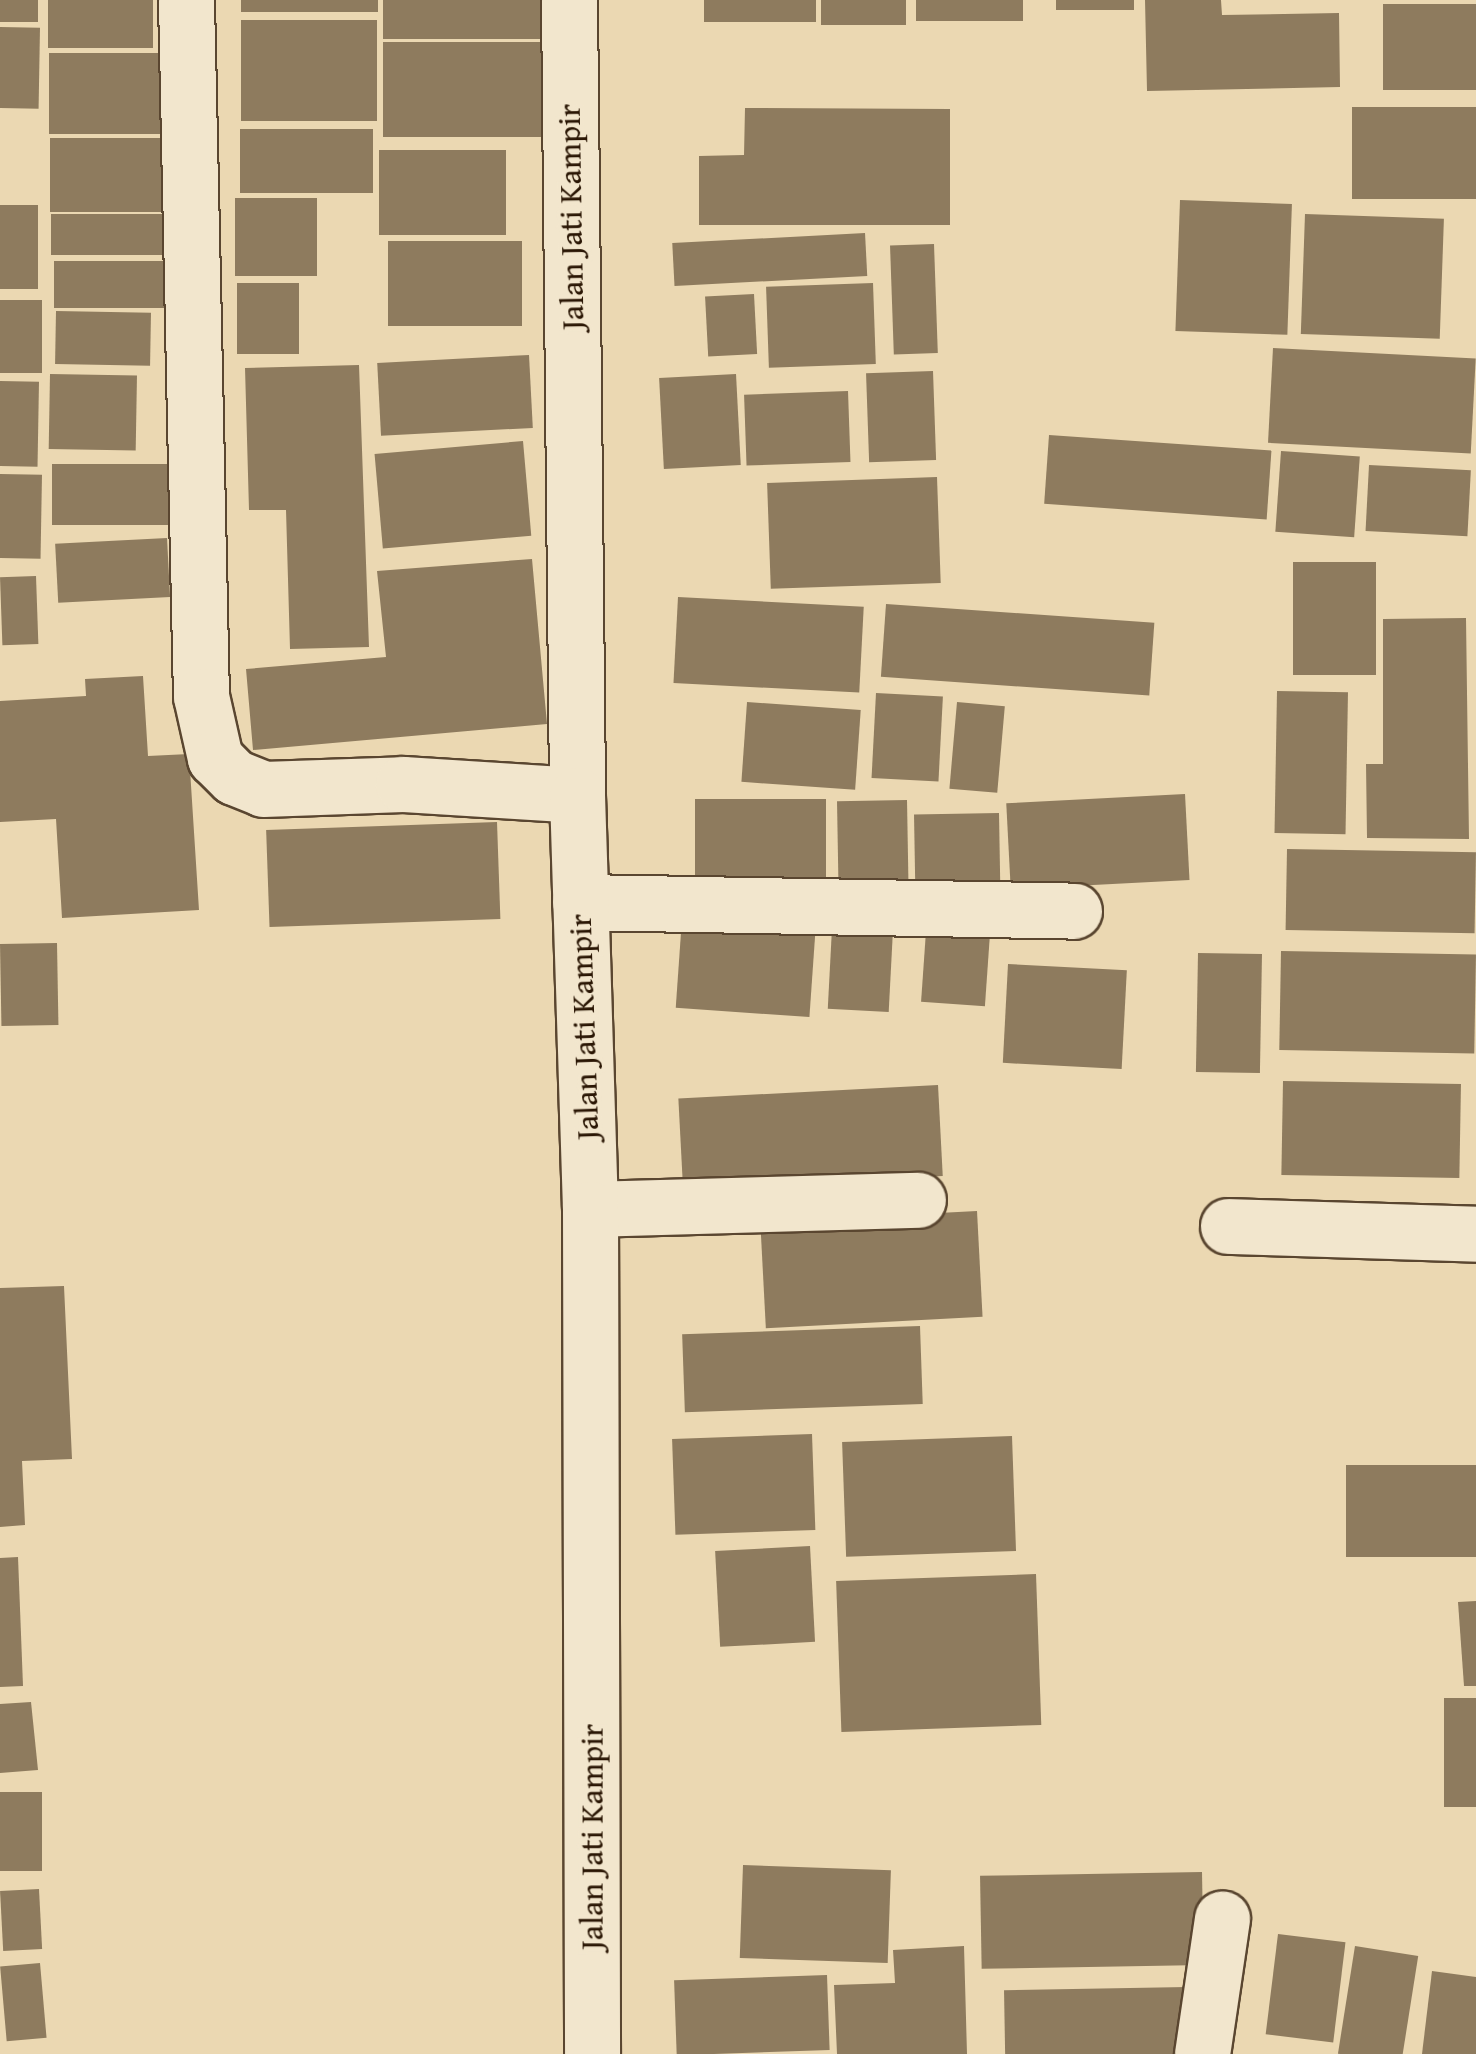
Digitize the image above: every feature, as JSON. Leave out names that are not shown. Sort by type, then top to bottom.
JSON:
[{"type":"street","points":[[186,0],[202,696],[215,758],[234,777],[263,790],[404,784],[577,796]]},
{"type":"street","name":"Jalan Jati Kampir","points":[[569,0],[577,796],[590,1209],[592,2054]]},
{"type":"street","points":[[580,902],[1074,911]]},
{"type":"street","points":[[590,1209],[918,1200]]},
{"type":"street","points":[[1228,1226],[1476,1234]]},
{"type":"street","points":[[1202,2054],[1222,1918]]},
{"type":"building","points":[[0,0],[38,0],[38,22],[0,22]]},
{"type":"building","points":[[48,0],[153,0],[153,48],[48,48]]},
{"type":"building","points":[[241,0],[378,0],[378,12],[241,12]]},
{"type":"building","points":[[383,0],[543,0],[543,39],[383,39]]},
{"type":"building","points":[[704,0],[816,0],[816,22],[704,22]]},
{"type":"building","points":[[821,0],[906,0],[906,25],[821,25]]},
{"type":"building","points":[[916,0],[1023,0],[1023,21],[916,21]]},
{"type":"building","points":[[1056,0],[1134,0],[1134,10],[1056,10]]},
{"type":"building","points":[[1145,0],[1221,0],[1222,15],[1339,13],[1340,87],[1147,91]]},
{"type":"building","points":[[1383,4],[1476,4],[1476,90],[1383,90]]},
{"type":"building","points":[[241,20],[377,20],[377,121],[241,121]]},
{"type":"building","points":[[0,27],[40,28],[39,109],[0,108]]},
{"type":"building","points":[[383,42],[549,42],[549,137],[383,137]]},
{"type":"building","points":[[49,53],[177,53],[177,134],[49,134]]},
{"type":"building","points":[[1352,107],[1476,107],[1476,199],[1352,199]]},
{"type":"building","points":[[745,108],[950,109],[950,225],[699,225],[699,156],[744,155]]},
{"type":"building","points":[[240,129],[373,129],[373,193],[240,193]]},
{"type":"building","points":[[50,138],[175,138],[175,212],[50,212]]},
{"type":"building","points":[[379,150],[506,150],[506,235],[379,235]]},
{"type":"building","points":[[235,198],[317,198],[317,276],[235,276]]},
{"type":"building","points":[[1180,200],[1292,204],[1287,335],[1175,331]]},
{"type":"building","points":[[0,205],[38,205],[38,289],[0,289]]},
{"type":"building","points":[[51,214],[166,214],[166,255],[51,255]]},
{"type":"building","points":[[1305,214],[1444,219],[1440,339],[1301,334]]},
{"type":"building","points":[[865,233],[867,276],[675,286],[672,243]]},
{"type":"building","points":[[388,241],[522,241],[522,326],[388,326]]},
{"type":"building","points":[[934,244],[938,353],[894,354],[890,246]]},
{"type":"building","points":[[54,261],[176,261],[176,308],[54,308]]},
{"type":"building","points":[[237,283],[299,283],[299,354],[237,354]]},
{"type":"building","points":[[873,283],[876,364],[769,368],[766,287]]},
{"type":"building","points":[[754,294],[757,354],[708,356],[705,297]]},
{"type":"building","points":[[0,300],[42,300],[42,373],[0,373]]},
{"type":"building","points":[[56,311],[151,313],[150,366],[55,364]]},
{"type":"building","points":[[1273,348],[1476,359],[1471,453],[1268,443]]},
{"type":"building","points":[[529,355],[533,428],[381,436],[377,363]]},
{"type":"building","points":[[359,365],[369,647],[290,649],[286,510],[249,510],[245,368]]},
{"type":"building","points":[[933,371],[936,460],[869,462],[866,373]]},
{"type":"building","points":[[50,374],[137,376],[136,451],[49,449]]},
{"type":"building","points":[[736,374],[741,465],[664,469],[659,378]]},
{"type":"building","points":[[0,381],[39,382],[38,467],[0,466]]},
{"type":"building","points":[[848,391],[850,462],[747,466],[744,395]]},
{"type":"building","points":[[1049,435],[1271,451],[1267,519],[1044,504]]},
{"type":"building","points":[[523,441],[531,536],[383,549],[375,454]]},
{"type":"building","points":[[1281,451],[1360,457],[1354,537],[1275,532]]},
{"type":"building","points":[[52,464],[174,464],[174,525],[52,525]]},
{"type":"building","points":[[1369,465],[1471,470],[1467,536],[1366,531]]},
{"type":"building","points":[[0,474],[42,475],[41,559],[0,558]]},
{"type":"building","points":[[937,477],[941,583],[771,589],[767,483]]},
{"type":"building","points":[[167,538],[170,597],[58,603],[55,544]]},
{"type":"building","points":[[532,559],[547,724],[253,750],[246,669],[386,657],[377,571]]},
{"type":"building","points":[[1293,562],[1376,562],[1376,675],[1293,675]]},
{"type":"building","points":[[36,576],[38,644],[2,645],[0,577]]},
{"type":"building","points":[[678,597],[864,607],[859,693],[673,683]]},
{"type":"building","points":[[886,604],[1154,623],[1149,696],[881,677]]},
{"type":"building","points":[[1466,618],[1469,839],[1367,838],[1366,764],[1383,764],[1383,619]]},
{"type":"building","points":[[143,676],[148,756],[189,754],[199,910],[62,918],[56,819],[0,822],[0,701],[86,696],[85,679]]},
{"type":"building","points":[[1277,691],[1348,692],[1346,834],[1275,833]]},
{"type":"building","points":[[876,693],[943,697],[938,781],[872,778]]},
{"type":"building","points":[[747,702],[861,710],[855,790],[741,782]]},
{"type":"building","points":[[957,702],[1005,706],[997,793],[949,789]]},
{"type":"building","points":[[1185,794],[1190,880],[1011,889],[1006,803]]},
{"type":"building","points":[[695,799],[826,799],[826,887],[695,887]]},
{"type":"building","points":[[907,800],[908,879],[838,880],[837,801]]},
{"type":"building","points":[[999,813],[1000,885],[915,886],[914,814]]},
{"type":"building","points":[[497,822],[500,919],[270,927],[266,830]]},
{"type":"building","points":[[1287,849],[1476,852],[1475,933],[1286,930]]},
{"type":"building","points":[[683,904],[817,913],[809,1017],[676,1008]]},
{"type":"building","points":[[833,909],[894,912],[889,1012],[828,1009]]},
{"type":"building","points":[[927,917],[991,921],[985,1006],[921,1002]]},
{"type":"building","points":[[57,943],[58,1025],[1,1026],[0,944]]},
{"type":"building","points":[[1281,951],[1476,954],[1474,1053],[1279,1050]]},
{"type":"building","points":[[1198,953],[1262,954],[1260,1073],[1196,1072]]},
{"type":"building","points":[[1008,964],[1127,970],[1122,1069],[1003,1063]]},
{"type":"building","points":[[1283,1081],[1461,1084],[1459,1178],[1281,1175]]},
{"type":"building","points":[[938,1085],[943,1176],[683,1189],[678,1099]]},
{"type":"building","points":[[977,1211],[983,1317],[766,1328],[760,1222]]},
{"type":"building","points":[[64,1286],[72,1459],[22,1461],[25,1525],[0,1527],[0,1288]]},
{"type":"building","points":[[920,1326],[923,1404],[685,1412],[682,1334]]},
{"type":"building","points":[[812,1434],[815,1530],[675,1535],[672,1439]]},
{"type":"building","points":[[1012,1436],[1016,1551],[846,1557],[842,1442]]},
{"type":"building","points":[[1346,1465],[1476,1465],[1476,1557],[1346,1557]]},
{"type":"building","points":[[810,1546],[815,1642],[720,1647],[715,1551]]},
{"type":"building","points":[[18,1557],[23,1686],[0,1687],[0,1558]]},
{"type":"building","points":[[1036,1574],[1041,1725],[841,1732],[836,1581]]},
{"type":"building","points":[[1476,1601],[1476,1686],[1464,1686],[1458,1602]]},
{"type":"building","points":[[1444,1698],[1476,1698],[1476,1807],[1444,1807]]},
{"type":"building","points":[[31,1702],[38,1770],[0,1773],[0,1704]]},
{"type":"building","points":[[0,1792],[42,1792],[42,1871],[0,1871]]},
{"type":"building","points":[[743,1865],[891,1870],[888,1963],[740,1958]]},
{"type":"building","points":[[1202,1872],[1204,1965],[982,1969],[980,1876]]},
{"type":"building","points":[[39,1889],[42,1949],[3,1951],[0,1891]]},
{"type":"building","points":[[1278,1934],[1345,1942],[1333,2043],[1266,2034]]},
{"type":"building","points":[[964,1946],[967,2054],[837,2054],[834,1985],[895,1983],[893,1950]]},
{"type":"building","points":[[1355,1946],[1418,1956],[1403,2054],[1338,2054]]},
{"type":"building","points":[[40,1963],[47,2038],[7,2041],[0,1966]]},
{"type":"building","points":[[1432,1971],[1476,1977],[1476,2054],[1422,2054]]},
{"type":"building","points":[[827,1975],[830,2050],[677,2054],[674,1980]]},
{"type":"building","points":[[1187,1987],[1188,2054],[1005,2054],[1004,1990]]}]
